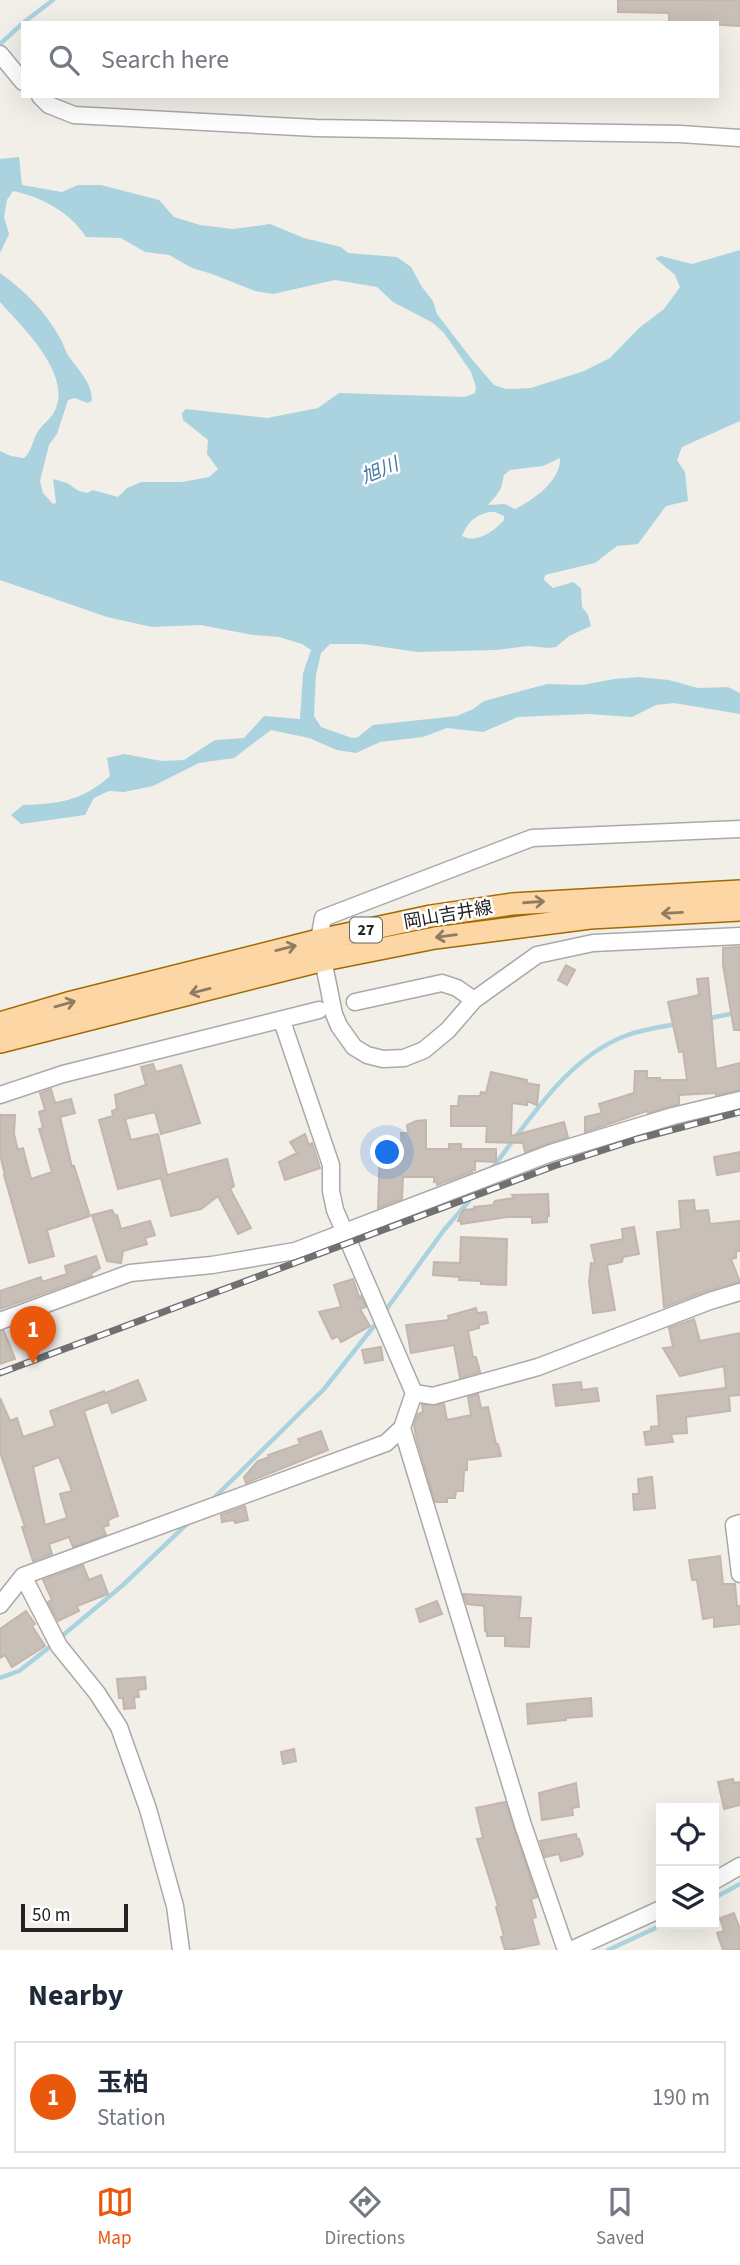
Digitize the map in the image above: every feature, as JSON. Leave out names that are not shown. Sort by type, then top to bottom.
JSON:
[{"type":"main road","name":"岡山吉井線","points":[[0,1042],[431,916],[512,904],[740,891]]},
{"type":"main road","name":"岡山吉井線","points":[[0,1023],[68,1003],[321,950],[590,918],[740,910]]},
{"type":"street","points":[[0,54],[21,80]]},
{"type":"street","points":[[42,98],[49,104],[74,115],[316,128],[680,134],[740,138]]},
{"type":"street","points":[[740,829],[532,838],[323,918],[321,950],[339,1026],[354,1047],[383,1059],[404,1058],[424,1050],[448,1030],[474,1000],[537,956],[593,943],[740,936]]},
{"type":"street","points":[[355,1002],[442,983],[457,988],[474,1000]]},
{"type":"street","points":[[0,1095],[63,1074],[320,1010]]},
{"type":"street","points":[[0,1605],[23,1576],[386,1443],[402,1428],[414,1393],[335,1210],[331,1191],[331,1165],[282,1021]]},
{"type":"street","points":[[0,1321],[130,1273],[212,1265],[295,1251],[551,1153],[673,1116],[740,1100]]},
{"type":"street","points":[[414,1393],[433,1395],[538,1367],[740,1292]]},
{"type":"street","points":[[402,1428],[519,1812],[566,1950]]},
{"type":"street","points":[[740,1523],[734,1525],[740,1574]]},
{"type":"street","points":[[23,1576],[59,1646],[120,1727],[148,1809],[176,1906],[181,1950]]},
{"type":"street","points":[[719,1878],[740,1866]]},
{"type":"street","points":[[571,1950],[656,1911]]},
{"type":"water","name":"旭川","points":[[19,157],[22,185],[62,192],[78,185],[101,185],[159,200],[174,217],[200,225],[233,229],[270,224],[304,238],[341,247],[348,253],[397,257],[411,267],[433,301],[437,314],[470,357],[494,385],[506,389],[531,388],[584,371],[610,358],[639,328],[664,309],[680,287],[675,275],[655,258],[661,256],[692,264],[740,250],[740,421],[682,447],[677,460],[685,472],[688,501],[666,506],[638,544],[617,546],[595,563],[545,575],[544,580],[553,588],[573,582],[581,588],[582,607],[591,626],[569,636],[556,647],[549,648],[529,646],[496,650],[417,652],[363,644],[330,644],[321,653],[316,675],[314,716],[321,727],[352,738],[358,737],[373,725],[457,716],[484,701],[547,684],[582,685],[639,677],[669,680],[698,688],[728,687],[740,693],[740,714],[674,703],[656,705],[632,717],[588,714],[518,717],[483,732],[447,728],[423,737],[380,742],[356,753],[337,750],[309,738],[271,730],[234,758],[199,763],[153,786],[124,792],[109,791],[94,798],[85,815],[21,824],[11,815],[23,805],[69,800],[100,784],[110,776],[107,758],[124,754],[162,761],[184,760],[215,740],[244,738],[264,716],[300,719],[303,673],[311,650],[302,644],[279,637],[200,625],[152,627],[107,617],[0,580],[0,451],[24,458],[39,430],[53,414],[58,400],[58,384],[33,339],[0,302],[0,273],[26,294],[48,319],[90,389],[92,401],[87,403],[75,398],[68,400],[57,434],[49,445],[40,481],[43,493],[53,504],[56,503],[53,479],[67,483],[79,491],[87,493],[93,490],[118,497],[127,488],[141,482],[182,482],[209,477],[218,469],[207,454],[208,440],[183,420],[182,413],[186,409],[267,418],[318,408],[339,393],[465,397],[475,393],[476,387],[471,372],[444,333],[433,323],[393,302],[377,287],[335,280],[273,294],[255,291],[192,268],[169,255],[145,252],[121,238],[86,237],[80,228],[55,207],[35,197],[13,191],[7,200],[4,217],[9,234],[0,253],[0,159]],"holes":[[[560,458],[551,482],[530,500],[515,509],[505,504],[488,505],[501,488],[504,475],[510,470],[543,466]],[[489,512],[504,516],[504,520],[479,537],[462,536],[472,520]]]},
{"type":"building","points":[[618,0],[740,0],[740,26],[719,25],[719,21],[669,21],[669,13],[618,12]]},
{"type":"building","points":[[740,947],[740,1030],[734,1030],[723,965],[723,948]]},
{"type":"building","points":[[566,965],[575,970],[567,985],[558,980]]},
{"type":"building","points":[[708,978],[716,1069],[740,1063],[740,1090],[716,1095],[679,1095],[679,1104],[648,1113],[647,1111],[585,1132],[585,1117],[602,1113],[599,1104],[634,1093],[635,1071],[647,1071],[647,1078],[687,1080],[683,1051],[679,1052],[668,1002],[699,995],[697,979]]},
{"type":"building","points":[[153,1064],[156,1072],[181,1065],[200,1123],[161,1134],[155,1112],[125,1119],[131,1140],[158,1134],[167,1175],[227,1159],[234,1186],[230,1189],[251,1228],[238,1234],[218,1196],[201,1209],[171,1216],[161,1178],[118,1189],[99,1120],[113,1116],[112,1111],[117,1109],[115,1095],[146,1085],[141,1067]]},
{"type":"building","points":[[491,1072],[539,1085],[537,1105],[527,1101],[527,1105],[512,1103],[511,1136],[564,1122],[568,1137],[525,1152],[523,1143],[486,1142],[487,1126],[451,1126],[451,1106],[458,1106],[459,1096],[480,1096],[481,1092],[486,1093]]},
{"type":"building","points":[[51,1089],[55,1103],[71,1099],[75,1113],[60,1117],[72,1167],[74,1166],[90,1216],[47,1230],[54,1256],[29,1263],[0,1155],[0,1115],[15,1115],[14,1134],[18,1150],[23,1148],[31,1179],[52,1172],[39,1129],[43,1128],[39,1112],[45,1110],[40,1093]]},
{"type":"building","points":[[426,1120],[426,1149],[449,1149],[449,1144],[461,1144],[461,1149],[496,1149],[496,1162],[475,1161],[475,1170],[472,1172],[437,1185],[434,1177],[403,1177],[402,1199],[378,1208],[380,1150],[402,1150],[401,1133],[408,1133],[407,1125]]},
{"type":"building","points":[[305,1134],[309,1145],[312,1143],[320,1168],[285,1180],[279,1162],[297,1153],[290,1142]]},
{"type":"building","points":[[740,1152],[740,1171],[717,1175],[714,1157]]},
{"type":"building","points":[[548,1194],[547,1222],[532,1223],[532,1217],[507,1217],[461,1224],[461,1221],[458,1221],[463,1210],[493,1205],[495,1201],[514,1198],[512,1195]]},
{"type":"building","points":[[694,1200],[695,1211],[708,1210],[710,1224],[740,1221],[740,1251],[736,1251],[736,1258],[731,1259],[740,1282],[664,1307],[657,1232],[681,1229],[679,1201]]},
{"type":"building","points":[[112,1210],[115,1216],[117,1215],[121,1229],[150,1221],[155,1235],[145,1238],[147,1244],[123,1251],[121,1263],[107,1261],[92,1215]]},
{"type":"building","points":[[634,1227],[639,1254],[623,1257],[622,1262],[607,1265],[615,1310],[593,1313],[589,1282],[591,1263],[595,1264],[591,1245],[623,1239],[622,1229]]},
{"type":"building","points":[[461,1237],[507,1239],[506,1285],[481,1284],[481,1281],[459,1280],[460,1277],[433,1275],[434,1262],[460,1263]]},
{"type":"building","points":[[96,1256],[100,1268],[91,1274],[92,1276],[0,1309],[0,1291],[41,1277],[42,1282],[67,1274],[65,1266]]},
{"type":"building","points":[[353,1279],[359,1297],[361,1296],[366,1307],[360,1309],[370,1326],[341,1342],[338,1336],[332,1339],[319,1312],[341,1307],[334,1285]]},
{"type":"building","points":[[476,1308],[477,1313],[486,1312],[488,1323],[468,1331],[473,1357],[476,1357],[480,1372],[460,1378],[454,1345],[411,1353],[406,1325],[449,1320],[448,1316]]},
{"type":"building","points":[[694,1319],[700,1341],[740,1333],[740,1395],[729,1396],[730,1411],[686,1417],[687,1433],[671,1434],[673,1442],[646,1445],[644,1432],[659,1426],[657,1396],[726,1388],[724,1366],[680,1376],[663,1348],[673,1347],[669,1328]]},
{"type":"building","points":[[0,1331],[4,1331],[15,1359],[0,1364]]},
{"type":"building","points":[[381,1347],[383,1360],[365,1363],[362,1350]]},
{"type":"building","points":[[138,1380],[146,1400],[112,1413],[108,1402],[84,1411],[118,1516],[110,1519],[109,1525],[103,1527],[106,1535],[73,1547],[69,1537],[49,1544],[52,1554],[33,1561],[22,1527],[25,1527],[0,1452],[0,1398],[10,1421],[17,1418],[23,1437],[55,1426],[50,1411],[104,1391],[106,1397],[105,1393]],"holes":[[[59,1457],[72,1491],[60,1494],[67,1518],[45,1525],[33,1467]]]},
{"type":"building","points":[[581,1382],[582,1390],[597,1388],[599,1401],[556,1406],[553,1385]]},
{"type":"building","points":[[478,1394],[481,1408],[488,1407],[501,1456],[467,1460],[463,1491],[456,1491],[455,1498],[447,1498],[447,1502],[435,1502],[416,1437],[414,1425],[418,1414],[423,1412],[422,1405],[444,1404],[447,1420],[471,1415],[468,1397]]},
{"type":"building","points":[[321,1431],[328,1450],[246,1483],[244,1477],[258,1461],[300,1444],[298,1439]]},
{"type":"building","points":[[652,1477],[655,1508],[634,1510],[633,1494],[639,1494],[638,1479]]},
{"type":"building","points":[[245,1506],[248,1520],[222,1522],[221,1515]]},
{"type":"building","points":[[720,1556],[723,1584],[735,1584],[737,1606],[740,1606],[740,1624],[714,1627],[714,1617],[703,1619],[697,1580],[692,1580],[689,1560]]},
{"type":"building","points":[[83,1565],[89,1580],[101,1575],[108,1594],[77,1606],[79,1611],[58,1621],[48,1602],[52,1600],[43,1580]]},
{"type":"building","points":[[463,1594],[521,1597],[519,1618],[531,1618],[529,1647],[505,1646],[505,1636],[487,1636],[484,1606],[467,1604]]},
{"type":"building","points":[[437,1601],[442,1614],[420,1622],[416,1609]]},
{"type":"building","points":[[26,1611],[45,1646],[12,1667],[5,1655],[0,1658],[0,1629]]},
{"type":"building","points":[[145,1677],[146,1689],[138,1690],[139,1697],[134,1697],[135,1708],[124,1709],[123,1698],[119,1698],[117,1679]]},
{"type":"building","points":[[591,1698],[592,1716],[528,1724],[527,1704]]},
{"type":"building","points":[[294,1749],[296,1761],[283,1764],[281,1752]]},
{"type":"building","points":[[733,1779],[734,1783],[740,1782],[740,1805],[724,1809],[718,1782]]},
{"type":"building","points":[[576,1783],[579,1807],[572,1808],[573,1815],[542,1820],[539,1793]]},
{"type":"building","points":[[505,1802],[537,1897],[531,1899],[536,1917],[532,1919],[539,1944],[509,1950],[505,1950],[501,1937],[504,1936],[496,1907],[498,1906],[477,1839],[483,1838],[476,1808]]},
{"type":"building","points":[[576,1834],[583,1854],[581,1856],[561,1861],[559,1854],[545,1857],[540,1841]]},
{"type":"building","points":[[734,1913],[740,1929],[740,1950],[723,1950],[717,1933],[724,1931],[720,1918]]},
{"type":"waterway","points":[[26,21],[53,0]]},
{"type":"waterway","points":[[0,44],[21,25]]},
{"type":"waterway","points":[[706,1019],[740,1012]]},
{"type":"waterway","points":[[490,1171],[549,1094],[584,1060],[625,1036],[677,1024]]},
{"type":"waterway","points":[[383,1314],[444,1230],[469,1201]]},
{"type":"waterway","points":[[213,1499],[324,1389],[378,1321]]},
{"type":"waterway","points":[[62,1636],[123,1585],[189,1522]]},
{"type":"waterway","points":[[0,1678],[19,1671],[51,1646]]},
{"type":"waterway","points":[[719,1895],[740,1884]]},
{"type":"waterway","points":[[608,1950],[656,1928]]},
{"type":"railway","points":[[0,1373],[554,1166],[637,1139],[740,1112]]},
{"type":"place","name":"玉柏","points":[[33,1364]]}]
